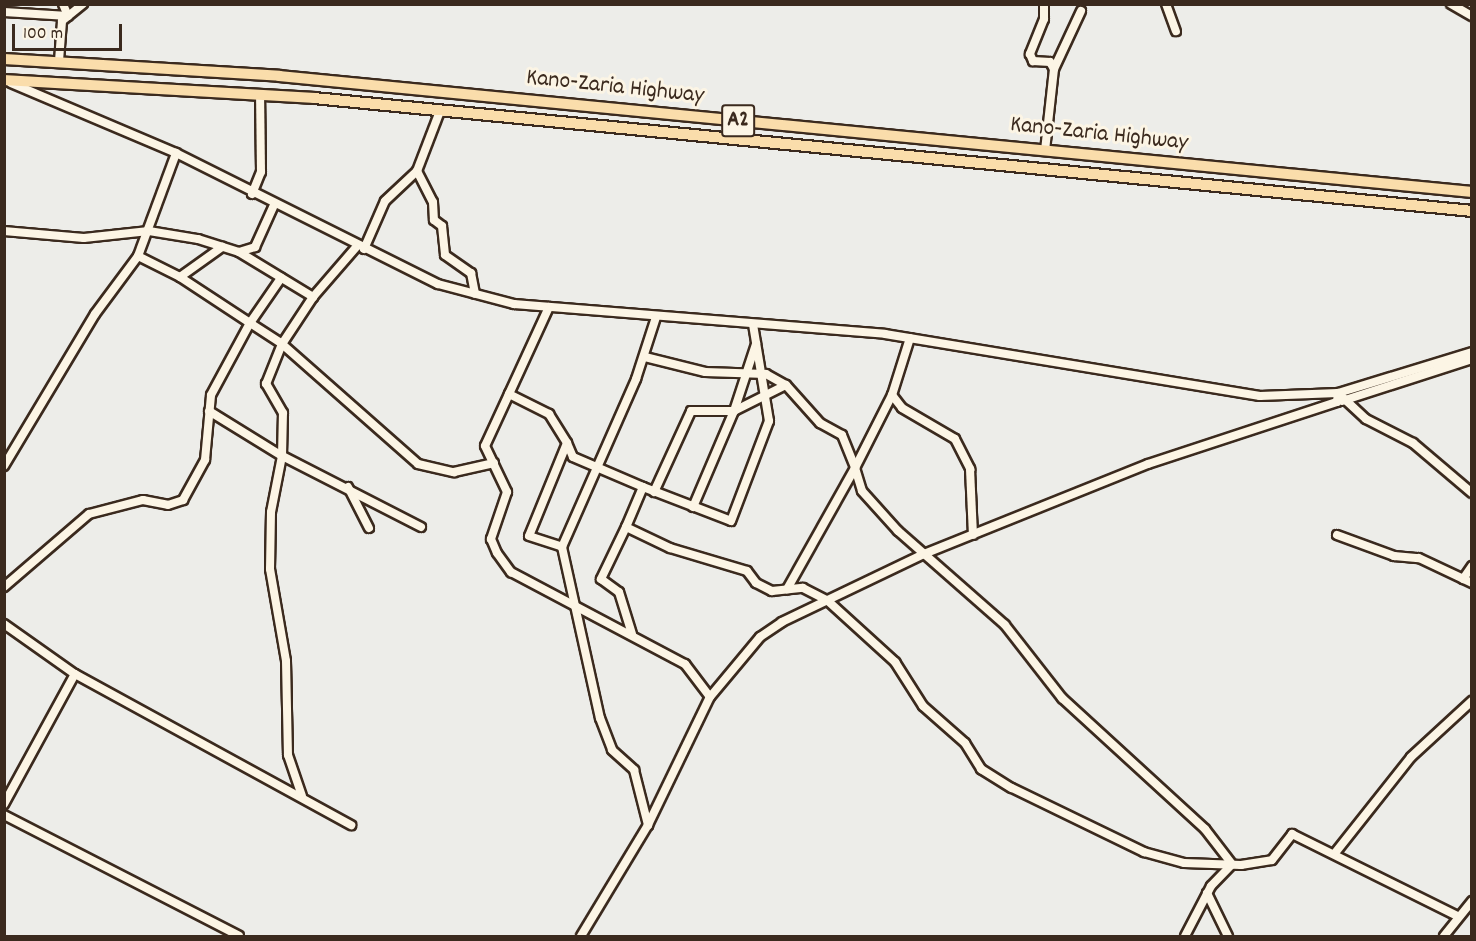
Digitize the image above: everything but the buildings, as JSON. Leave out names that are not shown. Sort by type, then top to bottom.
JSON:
[{"type":"highway","name":"Kano-Zaria Highway","points":[[4,59],[279,76],[1472,192]]},
{"type":"highway","name":"Kano-Zaria Highway","points":[[5,80],[260,94],[1472,211]]},
{"type":"street","points":[[63,4],[68,16]]},
{"type":"street","points":[[59,61],[62,21],[82,4]]},
{"type":"street","points":[[1044,4],[1044,20],[1030,54],[1033,61],[1050,62],[1054,69]]},
{"type":"street","points":[[1166,4],[1176,31]]},
{"type":"street","points":[[1451,4],[1472,16]]},
{"type":"street","points":[[1046,150],[1054,69],[1081,11]]},
{"type":"street","points":[[4,12],[68,16]]},
{"type":"street","points":[[5,80],[176,153],[252,194],[438,284],[475,294],[549,307],[910,338],[1260,396],[1338,393],[1472,352]]},
{"type":"street","points":[[252,194],[261,172],[260,94]]},
{"type":"street","points":[[302,796],[288,755],[286,661],[270,568],[271,512],[282,456],[283,413],[266,384],[282,344],[313,297],[361,248],[385,201],[417,171],[440,111]]},
{"type":"street","points":[[5,462],[95,314],[138,256],[176,153]]},
{"type":"street","points":[[417,171],[432,202],[434,220],[442,226],[445,255],[471,273],[475,294]]},
{"type":"street","points":[[239,252],[255,247],[274,205]]},
{"type":"street","points":[[4,231],[84,238],[148,231],[239,252],[313,297]]},
{"type":"street","points":[[180,277],[222,247]]},
{"type":"street","points":[[138,256],[180,277],[282,344],[418,464],[454,472],[494,463]]},
{"type":"street","points":[[4,587],[89,514],[143,500],[168,506],[183,500],[205,460],[211,395],[250,323],[281,278]]},
{"type":"street","points":[[549,307],[485,446],[507,492],[491,539],[497,553],[511,572],[574,609],[632,634],[685,664],[710,697]]},
{"type":"street","points":[[648,825],[634,770],[612,750],[606,735],[588,648],[574,609],[562,547],[645,357],[656,317]]},
{"type":"street","points":[[509,394],[549,414],[573,457],[599,465],[654,492],[730,521],[770,421],[766,374],[756,344],[753,324]]},
{"type":"street","points":[[787,589],[855,468],[892,395],[910,338]]},
{"type":"street","points":[[693,507],[734,411],[756,344]]},
{"type":"street","points":[[645,357],[705,372],[766,374],[786,385],[820,423],[842,435],[862,491],[924,554],[1005,625],[1062,698],[1205,829],[1232,864]]},
{"type":"street","points":[[581,936],[648,825],[710,697],[759,638],[924,554],[1148,464],[1472,359]]},
{"type":"street","points":[[654,492],[692,411],[734,411],[767,398],[786,385]]},
{"type":"street","points":[[1338,393],[1341,401],[1366,419],[1413,443],[1472,493]]},
{"type":"street","points":[[892,395],[902,408],[955,439],[970,469],[974,535]]},
{"type":"street","points":[[209,411],[282,456],[347,486],[421,527]]},
{"type":"street","points":[[562,547],[529,536],[567,443]]},
{"type":"street","points":[[347,486],[369,528]]},
{"type":"street","points":[[632,634],[619,592],[601,579],[643,487]]},
{"type":"street","points":[[626,527],[670,548],[747,570],[756,583],[772,591],[803,588],[828,601],[895,662],[923,706],[965,743],[989,775],[1144,852],[1184,863],[1232,864],[1272,860],[1292,834],[1335,853],[1459,917]]},
{"type":"street","points":[[1337,535],[1394,556],[1419,558],[1472,583]]},
{"type":"street","points":[[1463,579],[1472,566]]},
{"type":"street","points":[[4,624],[75,674],[302,796],[351,825]]},
{"type":"street","points":[[4,804],[75,674]]},
{"type":"street","points":[[1335,853],[1411,757],[1472,701]]},
{"type":"street","points":[[4,815],[239,936]]},
{"type":"street","points":[[1185,936],[1207,892],[1232,864]]},
{"type":"street","points":[[1207,892],[1228,936]]},
{"type":"street","points":[[1444,936],[1472,901]]}]
